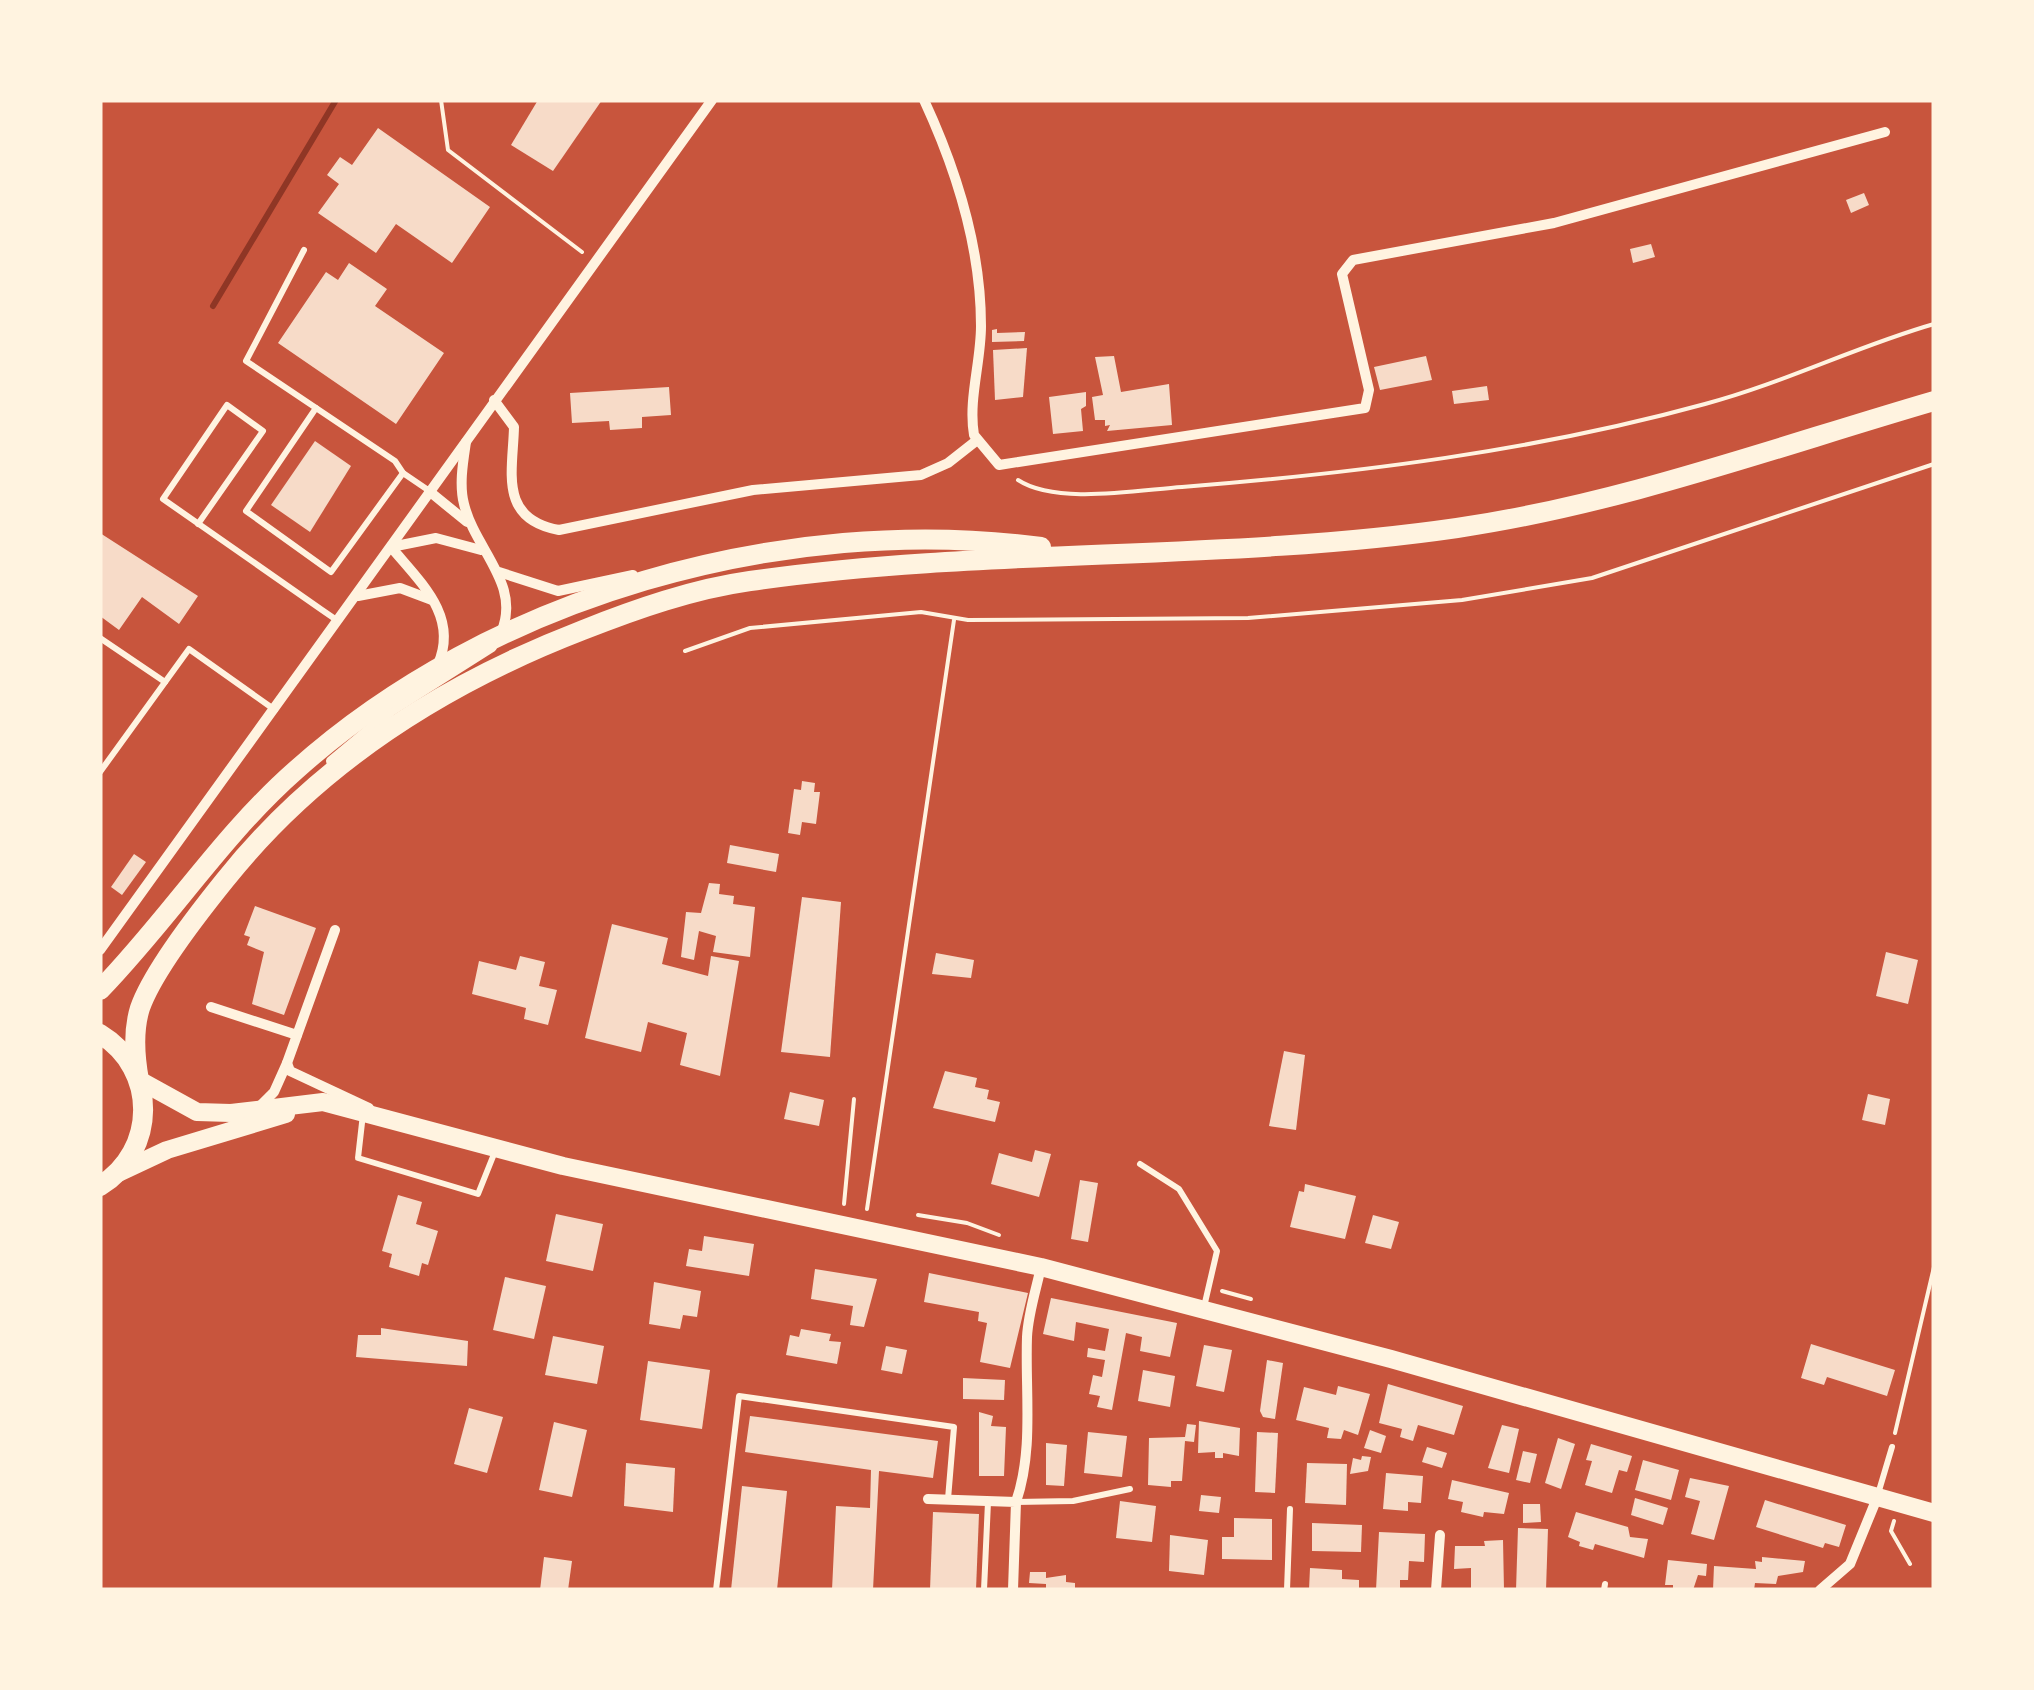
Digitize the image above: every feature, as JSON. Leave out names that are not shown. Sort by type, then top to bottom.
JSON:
[{"type":"main road","points":[[118,1173],[142,1130],[135,1052],[140,1009],[200,911],[273,824],[324,778],[416,708],[504,660],[617,616],[748,581],[1082,553],[1276,548],[1465,527],[1654,486],[1934,401]]},
{"type":"main road","points":[[100,990],[248,816],[297,768],[432,672],[500,635],[659,573],[800,549],[984,540],[1082,553]]},
{"type":"main road","points":[[100,1034],[122,1051],[139,1080],[197,1112],[323,1102],[363,1110],[562,1166],[864,1228],[1204,1308],[1934,1514]]},
{"type":"main road","points":[[100,1186],[118,1173],[168,1150],[252,1122],[363,1110]]},
{"type":"street","points":[[100,950],[276,711],[466,438],[712,100]]},
{"type":"street","points":[[924,100],[959,193],[974,257],[982,326],[972,423],[976,440],[999,464],[1365,408],[1370,390],[1342,274],[1359,257],[1554,222],[1885,132]]},
{"type":"street","points":[[494,400],[514,427],[509,481],[514,498],[534,520],[559,530],[753,490],[921,475],[948,463],[976,440]]},
{"type":"street","points":[[273,824],[348,745],[391,711],[482,657],[500,635],[507,602],[498,572],[482,550],[462,492],[466,438]]},
{"type":"street","points":[[429,491],[474,530]]},
{"type":"street","points":[[432,672],[440,661],[446,629],[433,600],[391,548],[436,538],[482,550]]},
{"type":"street","points":[[498,572],[558,591],[659,573]]},
{"type":"street","points":[[356,596],[389,588],[433,600]]},
{"type":"street","points":[[258,1108],[274,1092],[287,1063],[335,930]]},
{"type":"street","points":[[211,1007],[296,1036]]},
{"type":"street","points":[[287,1063],[290,1071],[363,1110]]},
{"type":"street","points":[[1013,1590],[1016,1502],[1024,1465],[1027,1333],[1041,1268]]},
{"type":"street","points":[[928,1498],[1016,1502]]},
{"type":"street","points":[[1820,1590],[1838,1586],[1877,1498]]},
{"type":"street","points":[[1436,1590],[1440,1535]]},
{"type":"lane","points":[[304,250],[246,361],[395,461],[403,473],[429,491]]},
{"type":"lane","points":[[198,524],[263,431],[227,406],[162,498],[198,524],[338,621]]},
{"type":"lane","points":[[316,408],[246,511],[331,572],[403,473]]},
{"type":"lane","points":[[100,638],[165,682]]},
{"type":"lane","points":[[100,772],[189,649],[276,711]]},
{"type":"lane","points":[[363,1110],[358,1158],[478,1194],[497,1148]]},
{"type":"lane","points":[[1140,1164],[1180,1190],[1217,1252],[1204,1308]]},
{"type":"lane","points":[[716,1590],[739,1396],[954,1427],[948,1499]]},
{"type":"lane","points":[[1877,1498],[1892,1447]]},
{"type":"lane","points":[[1016,1502],[1074,1502],[1130,1489]]},
{"type":"lane","points":[[984,1590],[988,1501]]},
{"type":"lane","points":[[1287,1590],[1290,1509]]},
{"type":"path","points":[[440,100],[448,150],[576,247]]},
{"type":"path","points":[[999,464],[1024,484],[1074,493],[1284,479],[1466,457],[1706,404],[1934,324]]},
{"type":"path","points":[[684,652],[750,628],[920,612],[954,618],[1248,618],[1462,600],[1592,578],[1934,464]]},
{"type":"path","points":[[864,1228],[954,618]]},
{"type":"path","points":[[842,1224],[854,1099]]},
{"type":"path","points":[[1892,1447],[1934,1267]]},
{"type":"path","points":[[1894,1522],[1891,1532],[1910,1564]]},
{"type":"building","points":[[538,100],[602,100],[553,171],[511,145]]},
{"type":"building","points":[[378,128],[490,207],[452,263],[396,224],[376,253],[318,213],[339,184],[327,175],[340,157],[352,165]]},
{"type":"building","points":[[1864,193],[1869,205],[1851,213],[1846,200]]},
{"type":"building","points":[[1651,244],[1655,257],[1633,263],[1630,249]]},
{"type":"building","points":[[349,263],[387,289],[375,306],[444,353],[396,424],[278,343],[326,272],[338,280]]},
{"type":"building","points":[[997,329],[997,333],[1025,332],[1024,341],[992,342],[992,330]]},
{"type":"building","points":[[1027,348],[1023,397],[995,400],[993,350]]},
{"type":"building","points":[[1114,356],[1121,392],[1169,384],[1172,425],[1107,431],[1110,425],[1105,426],[1105,420],[1095,420],[1092,397],[1103,395],[1095,357]]},
{"type":"building","points":[[1426,356],[1432,380],[1380,390],[1374,367]]},
{"type":"building","points":[[1487,386],[1489,400],[1454,404],[1452,391]]},
{"type":"building","points":[[669,387],[671,415],[642,417],[642,428],[610,430],[609,421],[572,423],[570,393]]},
{"type":"building","points":[[1086,392],[1086,406],[1081,409],[1083,431],[1053,434],[1049,397]]},
{"type":"building","points":[[315,441],[351,466],[310,532],[271,505]]},
{"type":"building","points":[[100,533],[198,596],[179,624],[142,597],[119,630],[100,616]]},
{"type":"building","points":[[802,781],[815,783],[814,792],[820,792],[816,824],[802,822],[800,835],[788,833],[794,789],[801,790]]},
{"type":"building","points":[[730,845],[779,854],[776,872],[727,863]]},
{"type":"building","points":[[134,854],[146,862],[122,895],[111,887]]},
{"type":"building","points":[[709,883],[720,884],[719,894],[734,896],[733,904],[755,907],[750,957],[713,952],[716,936],[699,931],[694,960],[681,957],[686,912],[701,913]]},
{"type":"building","points":[[802,897],[841,902],[830,1057],[781,1052]]},
{"type":"building","points":[[255,906],[316,928],[284,1015],[252,1004],[264,952],[247,945],[250,937],[244,935]]},
{"type":"building","points":[[612,924],[668,938],[662,964],[708,976],[711,956],[739,961],[720,1076],[680,1065],[687,1033],[648,1022],[641,1052],[585,1038]]},
{"type":"building","points":[[1886,952],[1918,960],[1908,1004],[1876,996]]},
{"type":"building","points":[[936,953],[974,960],[971,978],[932,974]]},
{"type":"building","points":[[520,956],[545,962],[539,986],[557,990],[548,1025],[524,1019],[526,1008],[472,994],[479,961],[516,970]]},
{"type":"building","points":[[1284,1051],[1305,1055],[1296,1130],[1269,1126]]},
{"type":"building","points":[[945,1071],[977,1078],[975,1087],[989,1090],[987,1099],[1000,1102],[995,1122],[933,1108]]},
{"type":"building","points":[[790,1092],[824,1100],[819,1126],[784,1119]]},
{"type":"building","points":[[1868,1094],[1890,1099],[1885,1125],[1862,1120]]},
{"type":"building","points":[[1035,1150],[1051,1154],[1039,1197],[991,1184],[999,1153],[1032,1162]]},
{"type":"building","points":[[1080,1180],[1098,1183],[1088,1242],[1071,1239]]},
{"type":"building","points":[[1305,1184],[1356,1196],[1345,1239],[1290,1227],[1299,1191],[1304,1192]]},
{"type":"building","points":[[398,1195],[422,1202],[416,1224],[438,1231],[428,1265],[422,1263],[419,1276],[389,1267],[392,1254],[382,1251]]},
{"type":"building","points":[[556,1214],[603,1224],[593,1271],[546,1261]]},
{"type":"building","points":[[1373,1215],[1399,1222],[1391,1249],[1365,1243]]},
{"type":"building","points":[[704,1236],[754,1244],[749,1276],[686,1266],[689,1249],[702,1251]]},
{"type":"building","points":[[815,1269],[877,1279],[864,1327],[850,1325],[853,1306],[811,1299]]},
{"type":"building","points":[[929,1273],[1028,1293],[1010,1368],[980,1362],[987,1323],[978,1321],[979,1312],[924,1302]]},
{"type":"building","points":[[505,1277],[546,1286],[534,1339],[493,1330]]},
{"type":"building","points":[[654,1282],[701,1291],[697,1317],[683,1315],[680,1329],[649,1324]]},
{"type":"building","points":[[1051,1298],[1177,1323],[1170,1357],[1140,1351],[1142,1337],[1126,1333],[1112,1410],[1097,1407],[1100,1396],[1089,1394],[1093,1375],[1102,1377],[1105,1360],[1087,1357],[1088,1348],[1105,1351],[1109,1329],[1076,1322],[1074,1341],[1043,1334]]},
{"type":"building","points":[[381,1328],[468,1341],[467,1366],[356,1357],[358,1335],[381,1335]]},
{"type":"building","points":[[801,1329],[831,1334],[829,1341],[841,1342],[837,1364],[786,1355],[790,1335],[799,1337]]},
{"type":"building","points":[[553,1336],[604,1346],[597,1384],[545,1375]]},
{"type":"building","points":[[1811,1344],[1895,1370],[1887,1396],[1827,1377],[1824,1385],[1801,1378]]},
{"type":"building","points":[[1204,1345],[1232,1350],[1224,1392],[1196,1386]]},
{"type":"building","points":[[886,1346],[907,1350],[902,1374],[881,1370]]},
{"type":"building","points":[[1267,1360],[1283,1363],[1275,1419],[1263,1417],[1260,1411]]},
{"type":"building","points":[[648,1361],[710,1370],[702,1429],[640,1420]]},
{"type":"building","points":[[1143,1370],[1175,1376],[1170,1407],[1138,1401]]},
{"type":"building","points":[[963,1378],[1005,1380],[1004,1400],[963,1399]]},
{"type":"building","points":[[1388,1384],[1463,1406],[1454,1435],[1418,1425],[1413,1441],[1400,1437],[1402,1429],[1379,1423]]},
{"type":"building","points":[[1338,1386],[1370,1394],[1358,1435],[1344,1430],[1341,1439],[1327,1438],[1329,1428],[1296,1420],[1304,1387],[1336,1395]]},
{"type":"building","points":[[469,1408],[503,1417],[487,1473],[454,1464]]},
{"type":"building","points":[[979,1412],[993,1416],[991,1426],[1006,1427],[1004,1476],[979,1476]]},
{"type":"building","points":[[750,1416],[938,1441],[933,1478],[879,1471],[873,1590],[832,1590],[836,1506],[870,1508],[871,1470],[745,1452]]},
{"type":"building","points":[[1199,1421],[1240,1428],[1239,1456],[1223,1453],[1223,1458],[1215,1458],[1215,1452],[1198,1453]]},
{"type":"building","points":[[554,1422],[587,1430],[572,1497],[539,1490]]},
{"type":"building","points":[[1187,1424],[1196,1425],[1194,1442],[1185,1441],[1182,1481],[1171,1481],[1171,1487],[1148,1485],[1149,1438],[1185,1437]]},
{"type":"building","points":[[1502,1425],[1519,1429],[1509,1473],[1488,1468]]},
{"type":"building","points":[[1370,1430],[1386,1436],[1381,1453],[1364,1448]]},
{"type":"building","points":[[1088,1432],[1127,1436],[1122,1477],[1084,1473]]},
{"type":"building","points":[[1257,1432],[1278,1433],[1275,1493],[1255,1492]]},
{"type":"building","points":[[1558,1438],[1575,1444],[1561,1489],[1545,1483]]},
{"type":"building","points":[[1046,1443],[1067,1445],[1064,1486],[1046,1485]]},
{"type":"building","points":[[1591,1444],[1632,1456],[1627,1472],[1619,1470],[1612,1493],[1585,1485],[1592,1461],[1586,1460]]},
{"type":"building","points":[[1427,1447],[1447,1453],[1442,1468],[1422,1462]]},
{"type":"building","points":[[1523,1451],[1537,1454],[1530,1483],[1516,1480]]},
{"type":"building","points":[[1362,1456],[1371,1457],[1368,1471],[1350,1474],[1353,1458],[1361,1460]]},
{"type":"building","points":[[1643,1460],[1679,1470],[1671,1500],[1635,1490]]},
{"type":"building","points":[[626,1463],[675,1468],[673,1512],[624,1506]]},
{"type":"building","points":[[1307,1463],[1347,1464],[1346,1505],[1305,1503]]},
{"type":"building","points":[[1386,1473],[1423,1476],[1421,1503],[1408,1502],[1408,1511],[1383,1509]]},
{"type":"building","points":[[1690,1478],[1729,1486],[1714,1540],[1691,1534],[1700,1501],[1685,1497]]},
{"type":"building","points":[[1452,1480],[1509,1493],[1504,1514],[1484,1512],[1483,1517],[1461,1512],[1463,1502],[1448,1499]]},
{"type":"building","points":[[742,1486],[787,1491],[777,1590],[731,1590]]},
{"type":"building","points":[[1201,1495],[1221,1497],[1219,1513],[1199,1511]]},
{"type":"building","points":[[1635,1498],[1668,1508],[1663,1525],[1631,1515]]},
{"type":"building","points":[[1765,1500],[1846,1525],[1839,1547],[1825,1543],[1823,1548],[1756,1527]]},
{"type":"building","points":[[1120,1501],[1156,1506],[1152,1542],[1116,1538]]},
{"type":"building","points":[[1523,1504],[1540,1504],[1541,1522],[1523,1523]]},
{"type":"building","points":[[933,1512],[979,1514],[976,1590],[930,1590]]},
{"type":"building","points":[[1576,1512],[1628,1527],[1630,1537],[1648,1539],[1644,1558],[1595,1544],[1593,1550],[1579,1546],[1580,1542],[1568,1537]]},
{"type":"building","points":[[1234,1518],[1272,1519],[1272,1560],[1222,1559],[1222,1537],[1234,1537]]},
{"type":"building","points":[[1312,1523],[1362,1525],[1361,1552],[1312,1551]]},
{"type":"building","points":[[1518,1528],[1548,1529],[1546,1590],[1516,1590]]},
{"type":"building","points":[[1379,1532],[1425,1534],[1424,1562],[1409,1561],[1408,1580],[1400,1580],[1400,1590],[1376,1590]]},
{"type":"building","points":[[1170,1535],[1208,1540],[1204,1575],[1169,1571]]},
{"type":"building","points":[[1503,1540],[1504,1590],[1471,1590],[1471,1568],[1454,1569],[1455,1546],[1485,1546],[1484,1541]]},
{"type":"building","points":[[544,1557],[572,1561],[568,1590],[540,1590]]},
{"type":"building","points":[[1762,1557],[1805,1561],[1803,1572],[1778,1576],[1776,1584],[1755,1583],[1754,1590],[1713,1590],[1714,1566],[1756,1569],[1755,1561],[1762,1562]]},
{"type":"building","points":[[1668,1560],[1707,1564],[1706,1576],[1698,1575],[1693,1590],[1673,1590],[1673,1585],[1665,1585]]},
{"type":"building","points":[[1310,1568],[1342,1570],[1342,1579],[1359,1580],[1359,1590],[1309,1590]]},
{"type":"building","points":[[1030,1572],[1046,1572],[1046,1578],[1066,1575],[1066,1582],[1075,1583],[1075,1590],[1046,1590],[1046,1584],[1029,1583]]},
{"type":"waterway","points":[[213,306],[336,100]]}]
